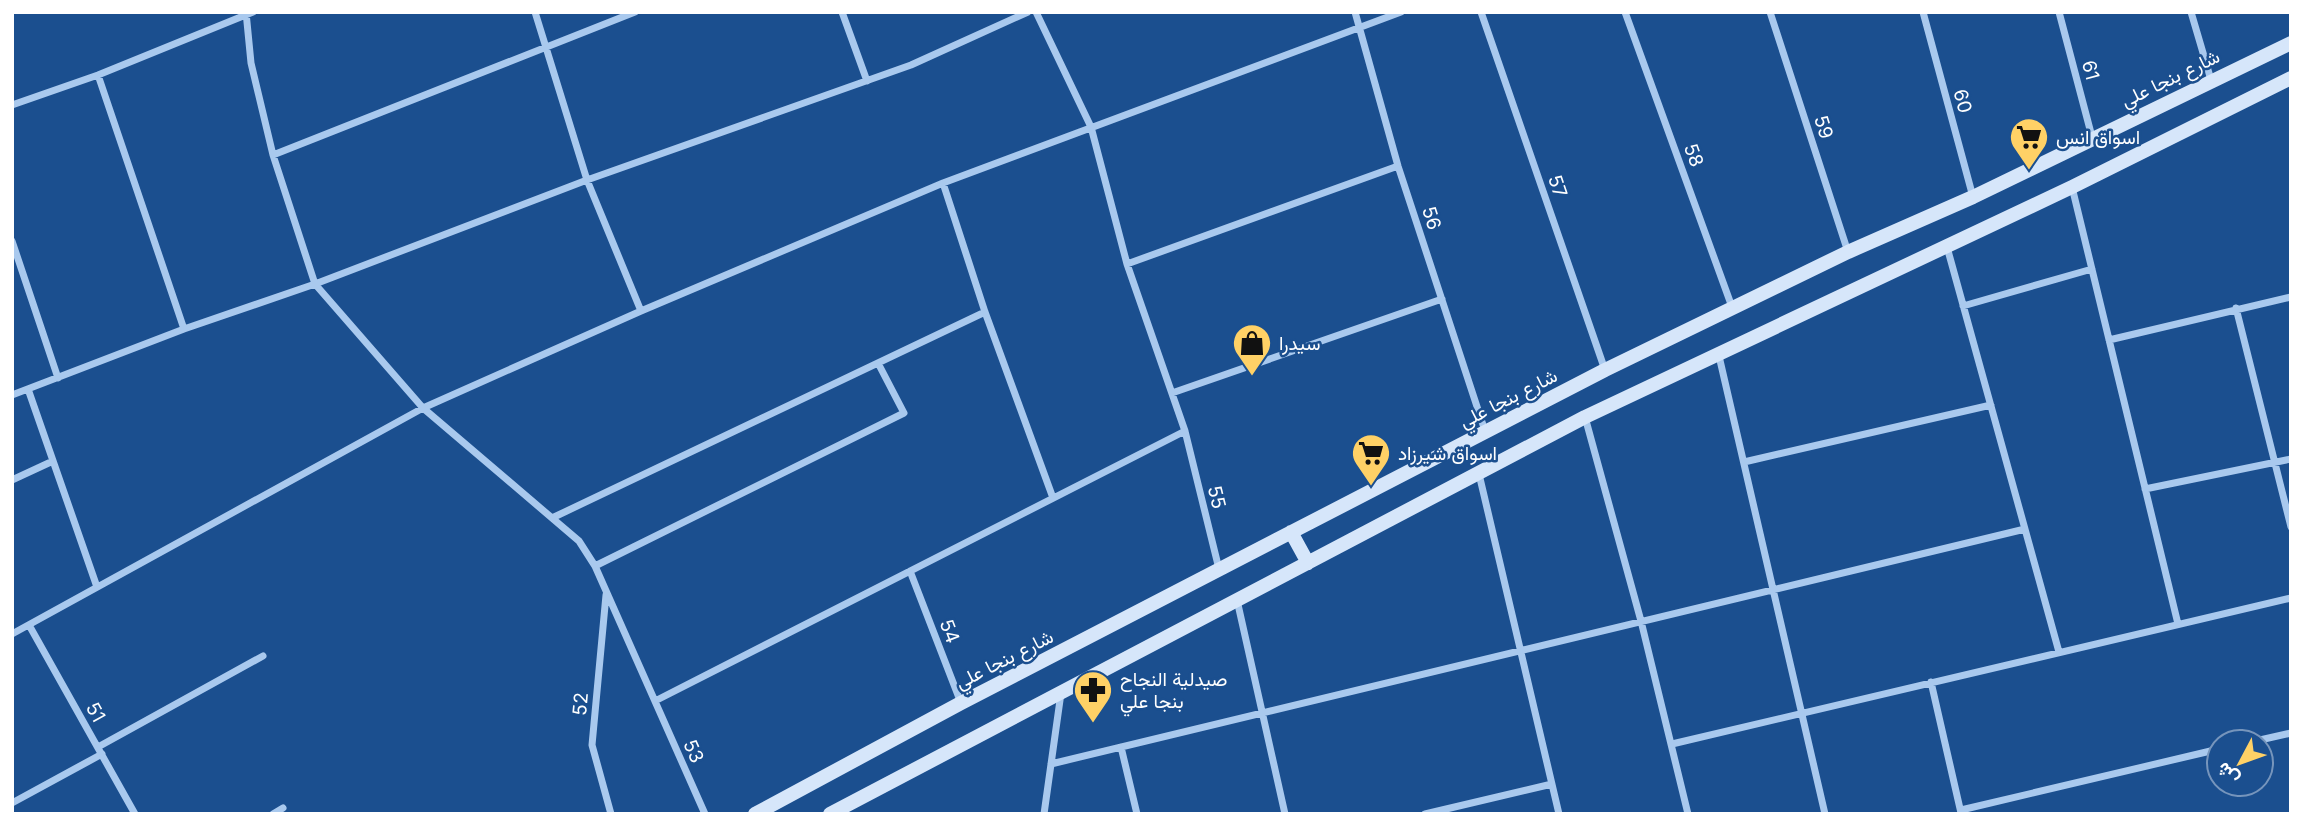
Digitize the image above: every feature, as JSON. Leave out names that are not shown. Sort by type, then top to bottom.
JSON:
[{"type":"main road","name":"شارع بنجا علي","points":[[755,814],[961,703],[1605,370],[1848,252],[1973,197],[2092,137],[2291,43]]},
{"type":"main road","points":[[830,814],[1585,417],[2072,187],[2291,78]]},
{"type":"main road","points":[[1291,532],[1308,563]]},
{"type":"street","points":[[535,12],[587,180],[641,311]]},
{"type":"street","points":[[273,155],[635,12]]},
{"type":"street","points":[[842,12],[867,81]]},
{"type":"street","points":[[12,395],[184,329],[315,284],[587,180],[911,65],[1028,12]]},
{"type":"street","name":"55","points":[[1037,12],[1091,127],[1127,264],[1185,432],[1219,569]]},
{"type":"street","name":"56","points":[[1355,12],[1398,166],[1485,431]]},
{"type":"street","points":[[12,634],[423,408],[641,311],[943,183],[1401,12]]},
{"type":"street","name":"57","points":[[1481,12],[1605,370]]},
{"type":"street","name":"58","points":[[1625,12],[1733,309]]},
{"type":"street","name":"59","points":[[1770,12],[1848,252]]},
{"type":"street","name":"60","points":[[1923,12],[1973,197]]},
{"type":"street","name":"61","points":[[2059,12],[2092,137]]},
{"type":"street","points":[[2191,12],[2211,80]]},
{"type":"street","points":[[12,105],[98,75],[249,13],[251,63],[273,155],[315,284]]},
{"type":"street","points":[[98,75],[184,329]]},
{"type":"street","points":[[1127,264],[1398,166]]},
{"type":"street","points":[[943,183],[985,312],[1053,498]]},
{"type":"street","points":[[2072,187],[2178,624]]},
{"type":"street","points":[[12,241],[15,257],[58,378]]},
{"type":"street","points":[[1947,247],[2059,652]]},
{"type":"street","points":[[1963,306],[2092,269]]},
{"type":"street","name":"53","points":[[315,284],[423,408],[579,541],[595,566],[705,814]]},
{"type":"street","points":[[2109,340],[2291,297]]},
{"type":"street","points":[[1171,393],[1442,299]]},
{"type":"street","points":[[2236,308],[2291,527]]},
{"type":"street","points":[[552,518],[985,312]]},
{"type":"street","points":[[1719,356],[1825,814]]},
{"type":"street","points":[[595,566],[904,413],[878,363]]},
{"type":"street","points":[[28,389],[97,587]]},
{"type":"street","points":[[1744,462],[1990,405]]},
{"type":"street","points":[[1585,417],[1641,621],[1688,814]]},
{"type":"street","points":[[655,701],[1185,432]]},
{"type":"street","points":[[2145,489],[2291,459]]},
{"type":"street","points":[[12,480],[53,461]]},
{"type":"street","points":[[1479,473],[1559,814]]},
{"type":"street","points":[[1051,764],[2025,529]]},
{"type":"street","name":"54","points":[[910,571],[961,703]]},
{"type":"street","name":"52","points":[[606,594],[592,745],[611,814]]},
{"type":"street","points":[[1672,744],[2291,598]]},
{"type":"street","points":[[1237,600],[1285,814]]},
{"type":"street","name":"51","points":[[29,625],[135,814]]},
{"type":"street","points":[[12,803],[263,656]]},
{"type":"street","points":[[1931,682],[1961,812],[2205,753]]},
{"type":"street","points":[[1044,814],[1060,693]]},
{"type":"street","points":[[1121,747],[1137,814]]},
{"type":"street","points":[[1426,814],[1552,784]]},
{"type":"street","points":[[273,814],[284,808]]},
{"type":"place","name":"اسواق انس","points":[[2029,171]]},
{"type":"place","name":"سيدرا","points":[[1252,377]]},
{"type":"place","name":"اسواق شيرزاد","points":[[1371,487]]},
{"type":"place","name":"صيدلية النجاح بنجا علي","points":[[1093,724]]}]
